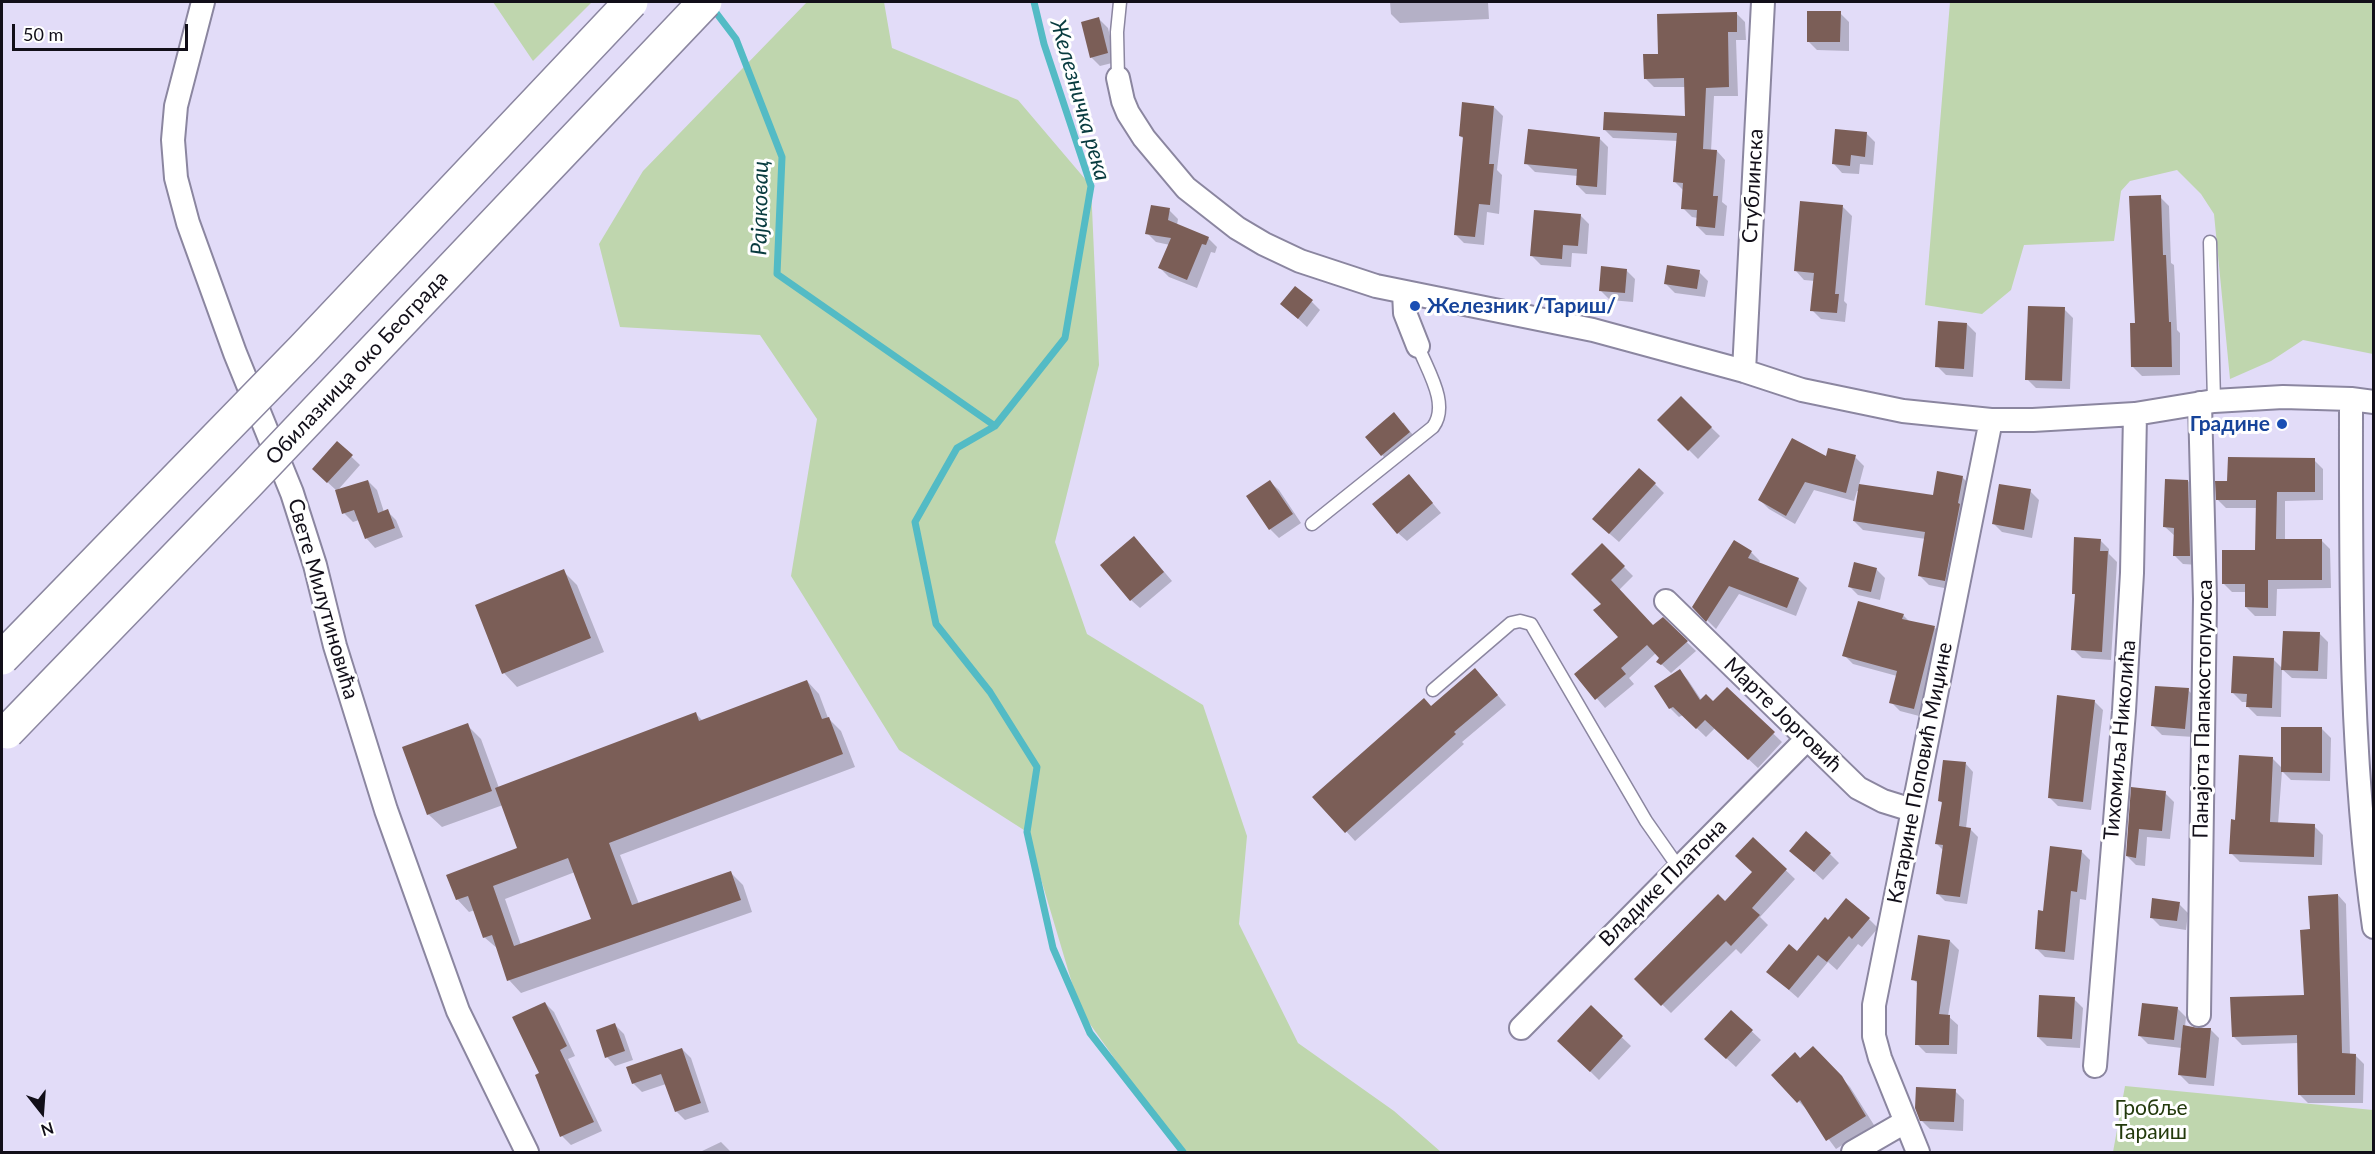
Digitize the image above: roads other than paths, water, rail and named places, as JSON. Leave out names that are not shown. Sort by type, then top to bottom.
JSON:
[{"type":"highway","points":[[2,658],[303,350],[631,2]]},
{"type":"highway","name":"Обилазница око Београда","points":[[7,732],[246,485],[705,2]]},
{"type":"street","name":"Свете Милутиновића","points":[[203,2],[176,106],[173,140],[176,178],[188,223],[236,353],[292,493],[315,565],[335,646],[386,810],[458,1011],[527,1152]]},
{"type":"street","name":"Стублинска","points":[[1744,371],[1763,2]]},
{"type":"street","points":[[1118,78],[1122,101],[1128,113],[1144,138],[1185,188],[1237,228],[1264,244],[1300,261],[1376,286],[1593,330],[1744,371],[1802,390],[1903,411],[1991,420],[2033,420],[2135,414],[2207,402],[2283,397],[2362,400],[2351,620],[2358,785],[2373,927]]},
{"type":"street","points":[[1404,292],[1405,313],[1418,346]]},
{"type":"street","name":"Панајота Папакостопулоса","points":[[2199,1014],[2207,402]]},
{"type":"street","name":"Тихомиља Николића","points":[[2095,1066],[2130,608],[2135,414]]},
{"type":"street","name":"Катарине Поповић Миџине","points":[[1918,1152],[1880,1058],[1874,1036],[1874,1005],[1991,420]]},
{"type":"street","name":"Марте Јорговић","points":[[1666,601],[1858,788],[1883,801],[1912,810]]},
{"type":"street","name":"Владике Платона","points":[[1521,1028],[1807,739]]},
{"type":"street","points":[[1853,1152],[1905,1122]]},
{"type":"lane","points":[[1118,78],[1117,32],[1120,2]]},
{"type":"lane","points":[[2207,402],[2210,243]]},
{"type":"lane","points":[[1312,524],[1433,427],[1440,417],[1439,401],[1418,346]]},
{"type":"lane","points":[[1433,690],[1511,623],[1520,621],[1531,624],[1646,821],[1679,868]]},
{"type":"waterway","name":"Железничка река","points":[[1034,2],[1044,44],[1091,186],[1065,338],[995,426],[957,448],[915,522],[936,624],[990,692],[1037,767],[1027,832],[1053,948],[1090,1033],[1183,1152]]},
{"type":"waterway","name":"Рајаковац","points":[[711,6],[736,39],[782,157],[777,274],[995,426]]},
{"type":"place","name":"Железник /Тариш/","points":[[1415,306]]},
{"type":"place","name":"Градине","points":[[2282,424]]},
{"type":"park label","name":"Гробље Тараиш","points":[[2151,1120]]}]
